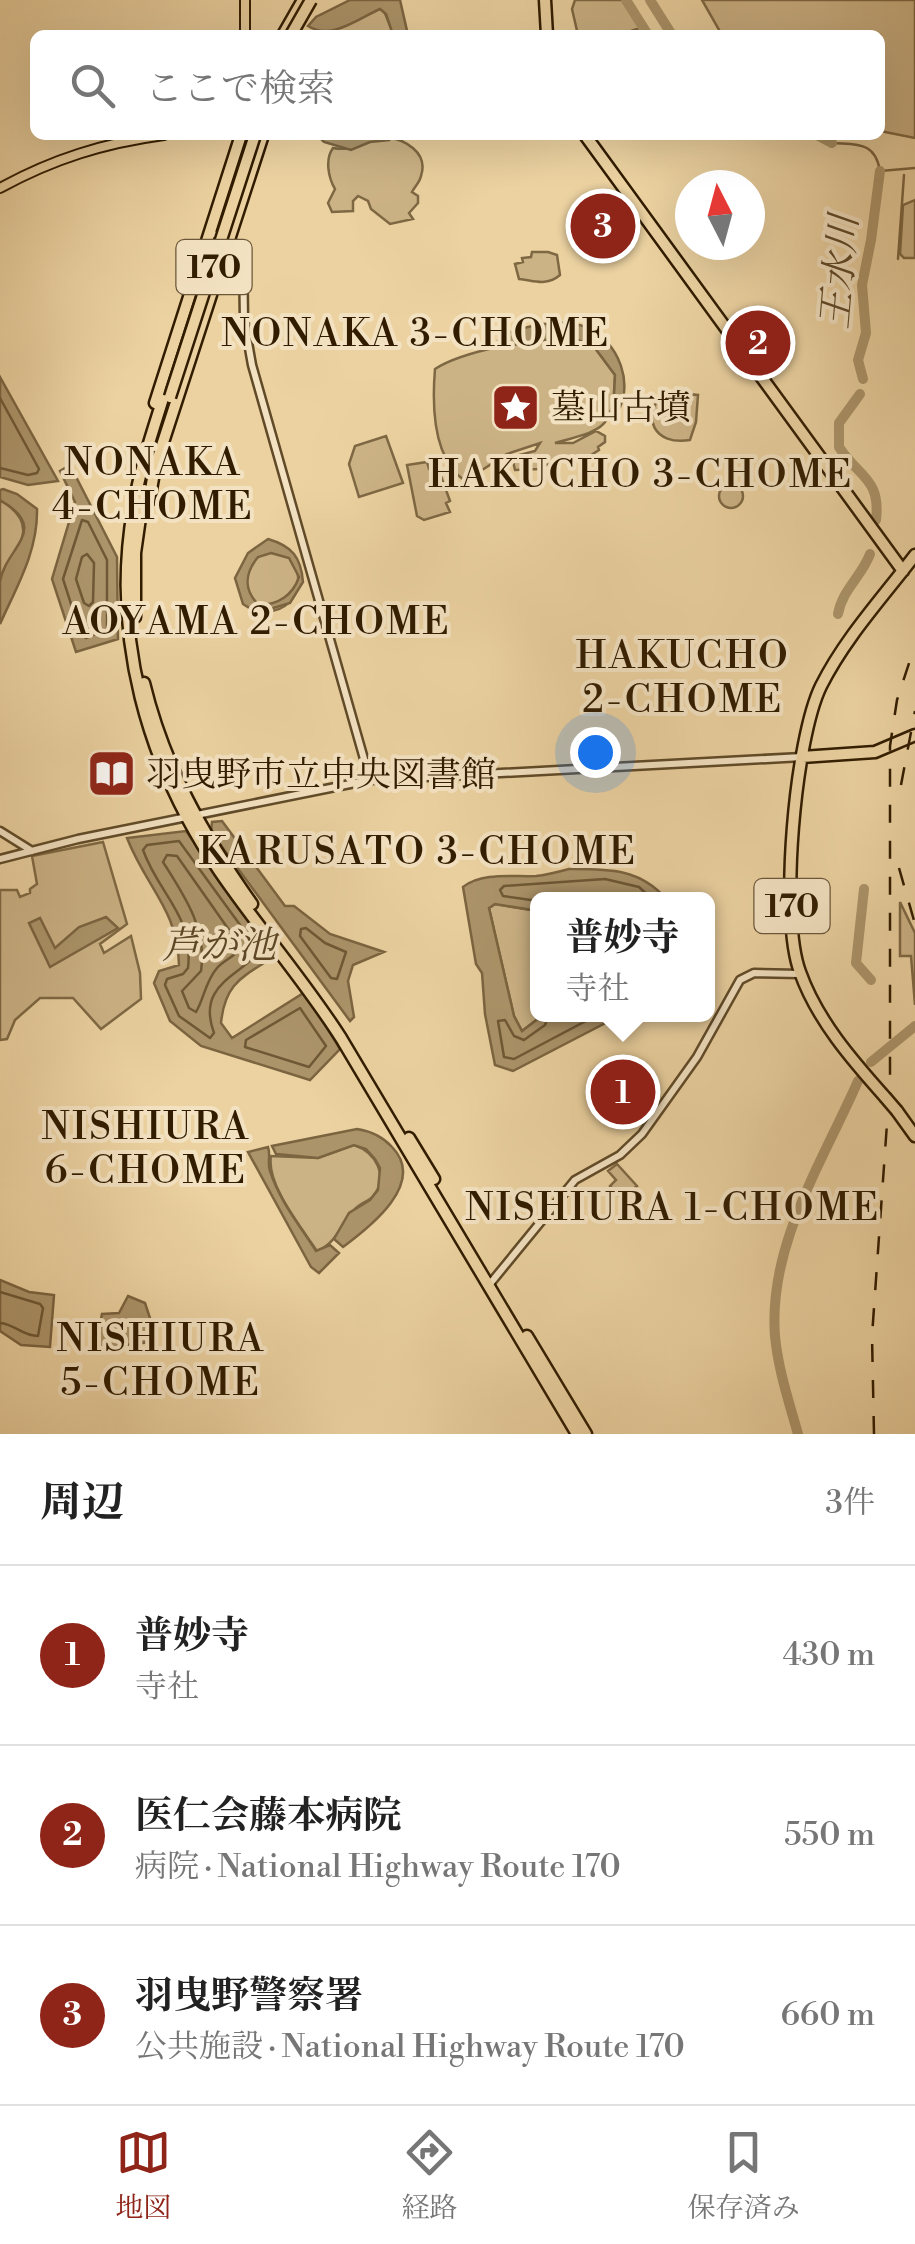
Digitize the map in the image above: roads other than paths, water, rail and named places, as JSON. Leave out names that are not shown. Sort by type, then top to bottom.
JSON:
[{"type":"highway","points":[[283,30],[299,0]]},
{"type":"highway","points":[[295,30],[315,0]]},
{"type":"highway","points":[[545,0],[546,30]]},
{"type":"highway","points":[[127,559],[125,532],[135,469],[210,233],[246,140]]},
{"type":"highway","name":"170","points":[[246,140],[134,506],[127,559],[127,602],[136,677],[158,758],[220,872],[329,1012],[578,1434]]},
{"type":"highway","points":[[134,570],[155,468],[261,140]]},
{"type":"highway","points":[[589,140],[903,571]]},
{"type":"highway","name":"170","points":[[167,396],[140,507],[134,570],[136,636],[152,716],[190,818]]},
{"type":"highway","name":"170","points":[[915,556],[830,670],[807,723],[792,888],[792,928],[800,974],[825,1022],[915,1136]]},
{"type":"highway","points":[[802,757],[875,752],[915,736]]},
{"type":"highway","name":"170","points":[[491,1282],[586,1434]]},
{"type":"main road","points":[[244,30],[245,0]]},
{"type":"main road","points":[[0,188],[32,170],[92,147],[134,140]]},
{"type":"street","points":[[210,233],[230,239],[243,253],[244,320],[253,368],[370,780]]},
{"type":"street","points":[[0,858],[370,780],[802,757]]},
{"type":"street","points":[[0,832],[32,851]]},
{"type":"street","points":[[491,1282],[575,1180],[620,1155],[642,1134],[696,1058],[740,980],[754,973],[800,974]]},
{"type":"water","points":[[350,0],[400,0],[407,30],[391,30],[380,9],[335,30],[308,26],[316,17]]},
{"type":"water","points":[[322,140],[389,140],[351,150]]},
{"type":"water","points":[[542,324],[578,324],[606,341],[624,379],[624,393],[613,418],[615,375],[595,348],[570,336],[494,348],[507,334]]},
{"type":"water","points":[[0,377],[58,481],[28,485],[0,477]]},
{"type":"water","points":[[70,465],[117,557],[118,639],[76,652],[52,579],[75,502],[60,471]]},
{"type":"water","points":[[3,489],[37,509],[30,554],[0,624],[0,582],[24,530],[15,511],[0,500]]},
{"type":"water","points":[[268,539],[294,554],[303,582],[290,603],[257,613],[243,604],[235,578],[248,553]],"holes":[[[271,553],[289,558],[299,577],[293,589],[278,601],[259,605],[248,587],[254,563],[258,557]]]},
{"type":"water","points":[[222,821],[285,906],[294,906],[330,934],[384,952],[353,965],[348,981],[354,1017],[350,1021],[211,832],[212,822]]},
{"type":"water","name":"芦が池","points":[[186,831],[275,956],[231,989],[221,1023],[232,1038],[305,992],[340,1049],[310,1080],[201,1046],[170,1021],[154,983],[159,971],[179,965],[177,946],[167,914],[127,838]]},
{"type":"water","points":[[569,869],[610,870],[634,876],[659,892],[530,892],[530,910],[495,904],[489,908],[514,1016],[522,1031],[534,1022],[608,1022],[513,1071],[495,1065],[482,973],[476,964],[463,887],[488,877],[536,876]]},
{"type":"water","points":[[106,917],[118,928],[50,967],[29,923],[40,918],[55,948],[79,927]]},
{"type":"water","points":[[357,1129],[376,1135],[392,1147],[401,1161],[403,1175],[391,1203],[343,1247],[334,1239],[349,1213],[378,1190],[380,1168],[375,1159],[366,1149],[354,1145],[318,1158],[276,1154],[272,1146]]},
{"type":"water","points":[[268,1147],[274,1182],[316,1251],[330,1245],[339,1253],[319,1273],[311,1267],[248,1152]]},
{"type":"water","points":[[0,1280],[29,1292],[54,1295],[50,1347],[21,1345],[0,1331]]},
{"type":"water","points":[[128,1296],[145,1303],[153,1327],[149,1342],[95,1349],[102,1314],[119,1313]]},
{"type":"waterway","name":"王水川","points":[[626,0],[645,30]]},
{"type":"waterway","points":[[650,0],[669,30]]},
{"type":"waterway","name":"王水川","points":[[826,140],[832,143]]},
{"type":"waterway","points":[[832,143],[864,146],[874,154],[880,171],[915,168]]},
{"type":"waterway","name":"王水川","points":[[863,379],[858,360],[866,333],[862,285],[880,171]]},
{"type":"waterway","points":[[898,259],[904,175]]},
{"type":"waterway","name":"王水川","points":[[860,394],[839,423],[839,447],[872,486],[876,520]]},
{"type":"waterway","name":"王水川","points":[[838,614],[870,554]]},
{"type":"waterway","name":"王水川","points":[[864,889],[856,963],[871,980]]},
{"type":"waterway","points":[[871,1062],[915,1026]]},
{"type":"waterway","points":[[798,1434],[775,1336],[780,1269],[801,1204],[858,1081]]},
{"type":"railway","points":[[874,1434],[872,1336],[890,1081],[890,746],[897,700],[914,648]]},
{"type":"railway","points":[[901,785],[915,711]]},
{"type":"railway","points":[[899,868],[915,924]]},
{"type":"place","name":"羽曳野警察署","points":[[603,226]]},
{"type":"place","name":"医仁会藤本病院","points":[[758,343]]},
{"type":"place","name":"墓山古墳","points":[[516,407]]},
{"type":"place","name":"羽曳野市立中央図書館","points":[[111,774]]},
{"type":"place","name":"普妙寺","points":[[623,1092]]},
{"type":"district","name":"NONAKA 3-CHOME","points":[[416,333]]},
{"type":"district","name":"HAKUCHO 3-CHOME","points":[[641,474]]},
{"type":"district","name":"NONAKA 4-CHOME","points":[[153,484]]},
{"type":"district","name":"AOYAMA 2-CHOME","points":[[257,621]]},
{"type":"district","name":"HAKUCHO 2-CHOME","points":[[683,677]]},
{"type":"district","name":"KARUSATO 3-CHOME","points":[[418,851]]},
{"type":"district","name":"NISHIURA 6-CHOME","points":[[146,1148]]},
{"type":"district","name":"NISHIURA 1-CHOME","points":[[673,1207]]},
{"type":"district","name":"NISHIURA 5-CHOME","points":[[161,1360]]}]
